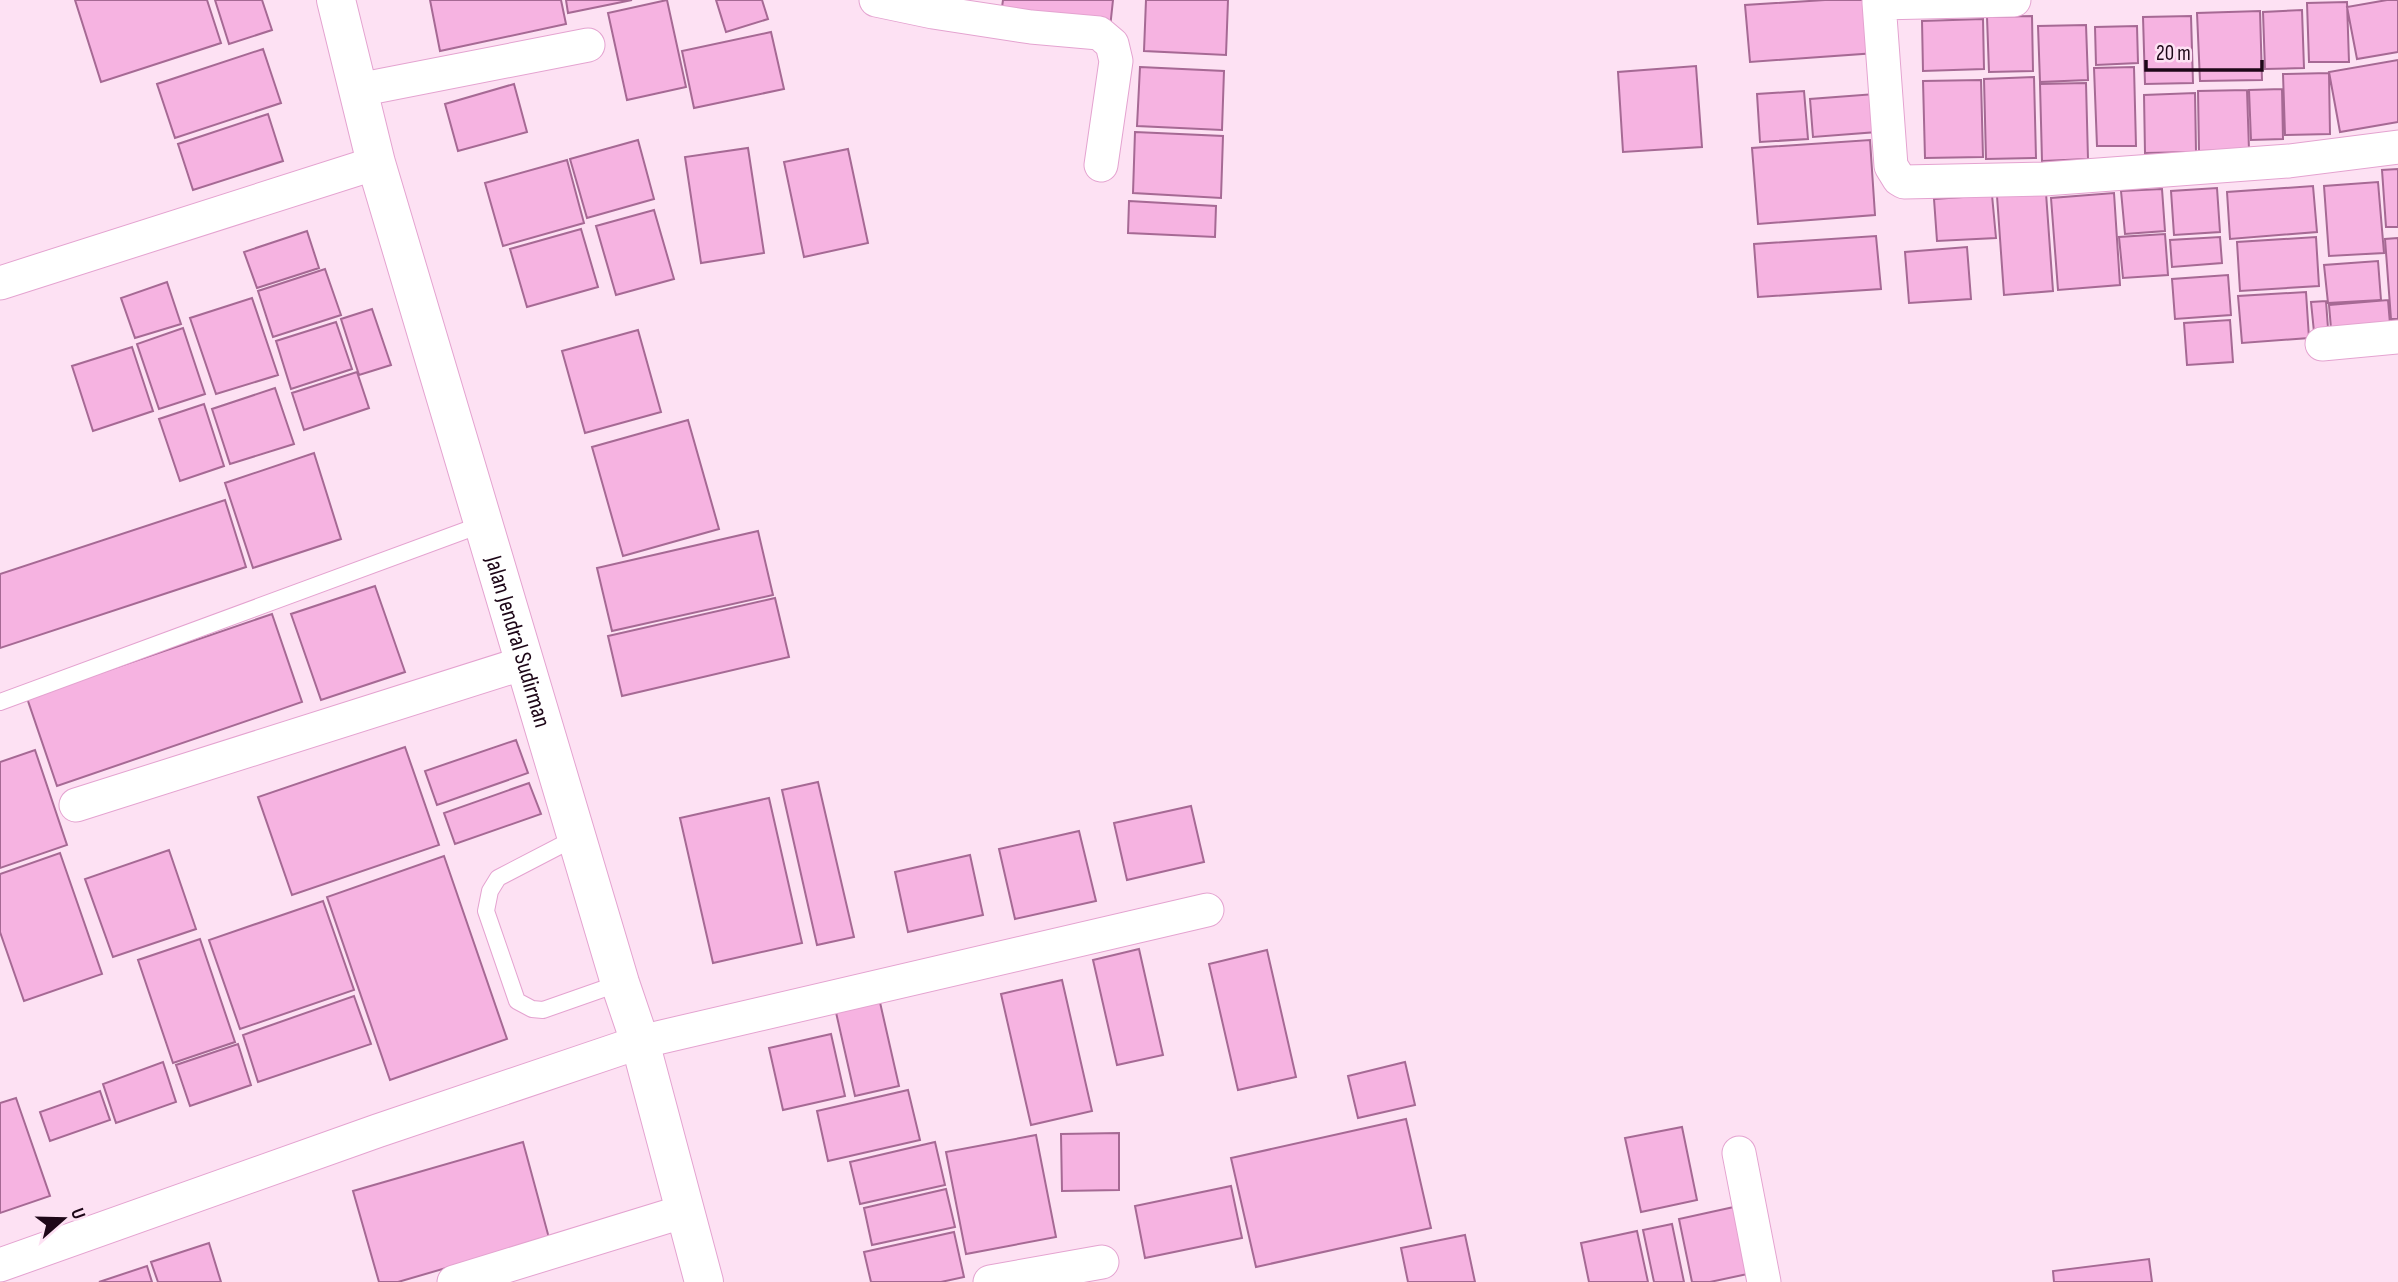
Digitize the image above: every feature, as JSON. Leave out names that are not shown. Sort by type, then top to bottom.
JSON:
[{"type":"street","name":"Jalan Jendral Sudirman","points":[[336,0],[376,163],[640,1042],[704,1282]]},
{"type":"street","points":[[876,0],[1031,27],[1099,33],[1112,44],[1116,61],[1101,165]]},
{"type":"street","points":[[2014,0],[1879,2],[1891,166],[1899,179],[1904,182],[2044,179],[2289,161],[2398,147]]},
{"type":"street","points":[[358,90],[588,45]]},
{"type":"street","points":[[0,283],[376,163]]},
{"type":"street","points":[[2322,344],[2398,337]]},
{"type":"street","points":[[76,805],[524,663]]},
{"type":"street","points":[[0,1265],[411,1119],[640,1042],[1208,910]]},
{"type":"street","points":[[1739,1153],[1764,1282]]},
{"type":"street","points":[[454,1282],[685,1211]]},
{"type":"street","points":[[990,1282],[1102,1262]]},
{"type":"lane","points":[[0,702],[483,524]]},
{"type":"lane","points":[[577,837],[498,878],[490,891],[486,911],[517,1001],[532,1009],[543,1010],[621,983]]},
{"type":"building","points":[[75,0],[207,0],[221,43],[101,82]]},
{"type":"building","points":[[215,0],[262,0],[272,30],[229,44]]},
{"type":"building","points":[[430,0],[561,0],[566,24],[440,51]]},
{"type":"building","points":[[566,0],[632,0],[568,13]]},
{"type":"building","points":[[667,0],[686,87],[627,100],[608,13]]},
{"type":"building","points":[[716,0],[762,0],[768,19],[726,32]]},
{"type":"building","points":[[1003,0],[1113,0],[1110,28],[1001,14]]},
{"type":"building","points":[[1146,0],[1228,0],[1226,55],[1144,51]]},
{"type":"building","points":[[1872,0],[1876,53],[1750,62],[1745,5]]},
{"type":"building","points":[[2398,0],[2398,52],[2357,59],[2347,7]]},
{"type":"building","points":[[2347,2],[2349,62],[2309,62],[2307,3]]},
{"type":"building","points":[[2302,10],[2304,68],[2265,69],[2263,12]]},
{"type":"building","points":[[2260,11],[2262,80],[2200,81],[2197,13]]},
{"type":"building","points":[[2032,16],[2033,71],[1989,72],[1987,17]]},
{"type":"building","points":[[2191,16],[2193,83],[2145,84],[2143,17]]},
{"type":"building","points":[[1983,19],[1984,69],[1923,71],[1922,21]]},
{"type":"building","points":[[2086,25],[2088,80],[2040,82],[2038,26]]},
{"type":"building","points":[[2137,26],[2138,63],[2096,65],[2095,27]]},
{"type":"building","points":[[771,32],[784,89],[694,108],[682,51]]},
{"type":"building","points":[[263,49],[281,103],[175,138],[157,84]]},
{"type":"building","points":[[2398,60],[2398,122],[2340,132],[2329,72]]},
{"type":"building","points":[[1696,66],[1702,147],[1623,152],[1618,72]]},
{"type":"building","points":[[1140,67],[1224,71],[1222,130],[1137,126]]},
{"type":"building","points":[[2134,67],[2136,146],[2097,146],[2094,68]]},
{"type":"building","points":[[2329,73],[2330,134],[2285,135],[2283,74]]},
{"type":"building","points":[[2034,77],[2036,158],[1986,159],[1984,79]]},
{"type":"building","points":[[1981,80],[1983,157],[1925,158],[1923,81]]},
{"type":"building","points":[[2086,83],[2088,159],[2042,161],[2040,84]]},
{"type":"building","points":[[514,84],[527,132],[458,151],[445,104]]},
{"type":"building","points":[[2282,89],[2283,139],[2251,140],[2249,90]]},
{"type":"building","points":[[2247,90],[2249,150],[2199,151],[2198,91]]},
{"type":"building","points":[[1804,91],[1808,139],[1760,142],[1757,94]]},
{"type":"building","points":[[2195,93],[2196,152],[2145,153],[2144,95]]},
{"type":"building","points":[[1875,94],[1877,132],[1813,137],[1810,99]]},
{"type":"building","points":[[268,114],[283,161],[193,190],[178,144]]},
{"type":"building","points":[[1135,132],[1223,136],[1221,198],[1133,193]]},
{"type":"building","points":[[638,140],[654,199],[587,218],[570,159]]},
{"type":"building","points":[[1870,140],[1875,215],[1758,224],[1752,148]]},
{"type":"building","points":[[748,148],[764,253],[701,263],[685,157]]},
{"type":"building","points":[[848,149],[868,243],[804,257],[784,162]]},
{"type":"building","points":[[567,160],[584,223],[503,246],[485,183]]},
{"type":"building","points":[[2398,169],[2398,227],[2386,227],[2382,170]]},
{"type":"building","points":[[2378,182],[2384,253],[2329,256],[2324,186]]},
{"type":"building","points":[[2313,186],[2317,232],[2230,239],[2227,192]]},
{"type":"building","points":[[2217,188],[2220,232],[2174,235],[2171,191]]},
{"type":"building","points":[[2162,189],[2165,231],[2125,234],[2121,191]]},
{"type":"building","points":[[2046,193],[2053,291],[2004,295],[1997,196]]},
{"type":"building","points":[[2114,193],[2120,285],[2058,290],[2051,198]]},
{"type":"building","points":[[1992,195],[1996,238],[1937,241],[1934,199]]},
{"type":"building","points":[[1129,201],[1216,206],[1215,237],[1128,233]]},
{"type":"building","points":[[654,210],[674,279],[616,295],[596,226]]},
{"type":"building","points":[[581,229],[598,287],[527,307],[510,249]]},
{"type":"building","points":[[307,231],[319,268],[257,288],[244,252]]},
{"type":"building","points":[[2165,234],[2168,275],[2123,278],[2119,237]]},
{"type":"building","points":[[1876,236],[1881,289],[1758,297],[1754,244]]},
{"type":"building","points":[[2220,237],[2222,263],[2172,267],[2170,240]]},
{"type":"building","points":[[2316,237],[2319,286],[2240,291],[2237,242]]},
{"type":"building","points":[[2398,238],[2398,319],[2391,319],[2385,239]]},
{"type":"building","points":[[1967,247],[1971,299],[1909,303],[1905,252]]},
{"type":"building","points":[[2378,261],[2381,300],[2328,303],[2324,265]]},
{"type":"building","points":[[325,269],[341,315],[273,337],[258,291]]},
{"type":"building","points":[[2228,275],[2231,315],[2175,319],[2172,279]]},
{"type":"building","points":[[167,282],[181,324],[135,338],[121,298]]},
{"type":"building","points":[[2306,292],[2309,338],[2242,343],[2238,296]]},
{"type":"building","points":[[252,298],[278,375],[216,394],[190,318]]},
{"type":"building","points":[[2388,300],[2391,336],[2332,340],[2329,305]]},
{"type":"building","points":[[2326,301],[2329,342],[2315,342],[2311,302]]},
{"type":"building","points":[[372,309],[391,365],[359,375],[341,319]]},
{"type":"building","points":[[2230,320],[2233,362],[2187,365],[2184,323]]},
{"type":"building","points":[[336,322],[352,369],[291,389],[276,341]]},
{"type":"building","points":[[183,328],[205,394],[159,409],[137,344]]},
{"type":"building","points":[[638,330],[661,412],[585,433],[562,351]]},
{"type":"building","points":[[132,347],[153,411],[93,431],[72,366]]},
{"type":"building","points":[[357,372],[369,408],[304,430],[292,393]]},
{"type":"building","points":[[275,388],[294,444],[230,464],[212,409]]},
{"type":"building","points":[[204,404],[224,466],[180,481],[159,419]]},
{"type":"building","points":[[688,420],[719,529],[623,556],[592,447]]},
{"type":"building","points":[[314,453],[341,539],[253,568],[225,483]]},
{"type":"building","points":[[225,500],[246,567],[0,648],[0,574]]},
{"type":"building","points":[[758,531],[773,595],[612,631],[597,568]]},
{"type":"building","points":[[375,586],[405,672],[321,700],[291,614]]},
{"type":"building","points":[[775,598],[789,657],[622,696],[608,636]]},
{"type":"building","points":[[272,614],[302,702],[57,786],[27,698]]},
{"type":"building","points":[[516,740],[528,773],[437,805],[425,771]]},
{"type":"building","points":[[405,747],[439,845],[292,895],[258,797]]},
{"type":"building","points":[[35,750],[67,845],[0,868],[0,762]]},
{"type":"building","points":[[818,782],[854,937],[817,945],[782,790]]},
{"type":"building","points":[[529,783],[541,814],[455,844],[444,813]]},
{"type":"building","points":[[769,798],[802,943],[713,963],[680,818]]},
{"type":"building","points":[[1191,806],[1204,862],[1127,880],[1114,823]]},
{"type":"building","points":[[1079,831],[1096,901],[1015,919],[999,849]]},
{"type":"building","points":[[169,850],[196,929],[113,957],[85,879]]},
{"type":"building","points":[[60,853],[102,974],[24,1001],[0,932],[0,874]]},
{"type":"building","points":[[970,855],[983,915],[908,932],[895,872]]},
{"type":"building","points":[[444,856],[507,1039],[390,1080],[327,897]]},
{"type":"building","points":[[323,901],[354,990],[240,1029],[209,940]]},
{"type":"building","points":[[200,939],[235,1042],[173,1063],[138,960]]},
{"type":"building","points":[[1139,949],[1163,1055],[1117,1065],[1093,960]]},
{"type":"building","points":[[1267,950],[1296,1077],[1238,1090],[1209,964]]},
{"type":"building","points":[[1062,980],[1092,1111],[1031,1125],[1001,994]]},
{"type":"building","points":[[354,996],[371,1044],[258,1082],[243,1035]]},
{"type":"building","points":[[879,998],[899,1086],[855,1096],[835,1008]]},
{"type":"building","points":[[831,1034],[845,1096],[783,1110],[769,1048]]},
{"type":"building","points":[[238,1044],[251,1085],[190,1106],[176,1065]]},
{"type":"building","points":[[163,1062],[176,1102],[116,1123],[103,1084]]},
{"type":"building","points":[[1405,1062],[1415,1105],[1358,1118],[1348,1076]]},
{"type":"building","points":[[908,1090],[920,1140],[828,1161],[817,1111]]},
{"type":"building","points":[[100,1091],[110,1120],[50,1141],[40,1112]]},
{"type":"building","points":[[16,1098],[50,1196],[0,1213],[0,1103]]},
{"type":"building","points":[[1406,1119],[1431,1228],[1256,1267],[1231,1158]]},
{"type":"building","points":[[1682,1127],[1697,1200],[1641,1212],[1625,1138]]},
{"type":"building","points":[[1119,1133],[1119,1190],[1062,1191],[1061,1134]]},
{"type":"building","points":[[1036,1135],[1056,1237],[966,1254],[946,1152]]},
{"type":"building","points":[[523,1142],[549,1238],[398,1282],[379,1282],[353,1191]]},
{"type":"building","points":[[935,1142],[945,1185],[860,1204],[850,1162]]},
{"type":"building","points":[[1231,1186],[1242,1238],[1145,1258],[1135,1206]]},
{"type":"building","points":[[946,1189],[955,1227],[872,1245],[864,1208]]},
{"type":"building","points":[[1743,1205],[1757,1272],[1710,1282],[1692,1282],[1679,1219]]},
{"type":"building","points":[[1672,1224],[1684,1282],[1654,1282],[1643,1230]]},
{"type":"building","points":[[1637,1231],[1648,1282],[1589,1282],[1581,1243]]},
{"type":"building","points":[[954,1232],[964,1277],[941,1282],[871,1282],[864,1252]]},
{"type":"building","points":[[1465,1235],[1475,1282],[1408,1282],[1401,1248]]},
{"type":"building","points":[[209,1243],[221,1282],[158,1282],[151,1262]]},
{"type":"building","points":[[2149,1259],[2152,1282],[2054,1282],[2053,1271]]},
{"type":"building","points":[[147,1266],[152,1282],[99,1282]]}]
